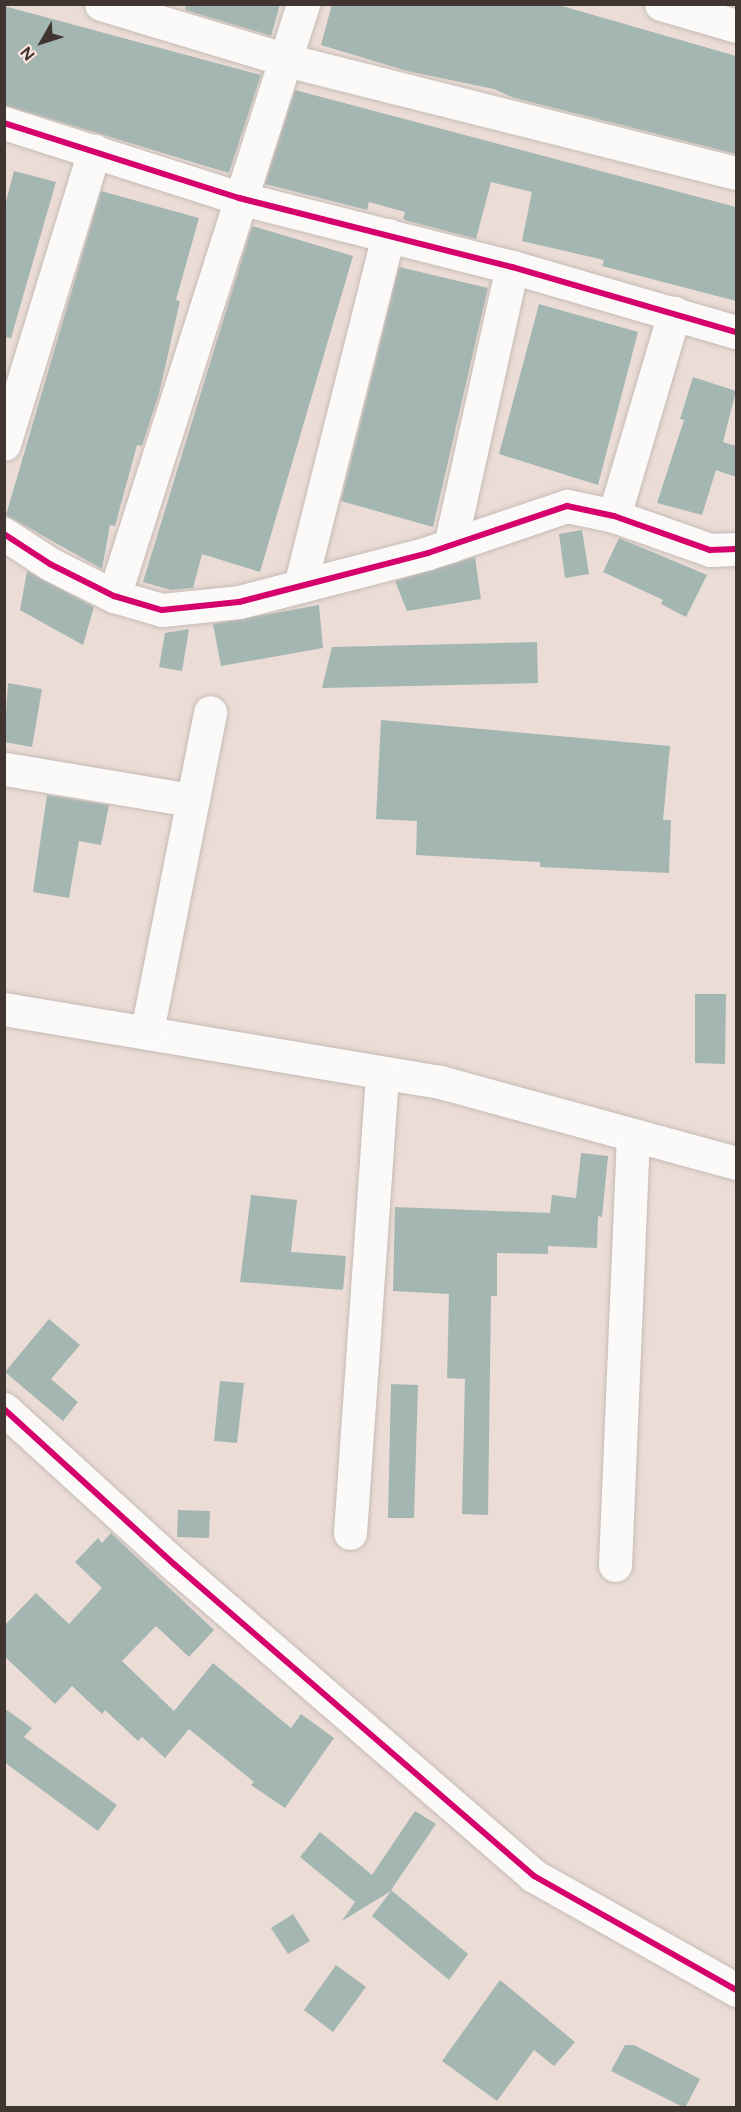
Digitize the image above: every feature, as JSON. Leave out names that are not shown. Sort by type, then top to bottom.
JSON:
[{"type":"street","points":[[101,4],[286,60],[736,173]]},
{"type":"street","points":[[114,596],[239,198],[303,4]]},
{"type":"street","points":[[661,4],[736,26]]},
{"type":"street","points":[[4,123],[239,198],[512,267],[736,332]]},
{"type":"street","points":[[4,444],[94,151]]},
{"type":"street","points":[[300,586],[388,235]]},
{"type":"street","points":[[450,546],[512,267]]},
{"type":"street","points":[[614,516],[674,313]]},
{"type":"street","points":[[4,534],[50,564],[114,596],[162,610],[239,602],[450,546],[567,506],[614,516],[710,550],[736,549]]},
{"type":"street","points":[[147,1031],[210,712]]},
{"type":"street","points":[[6,769],[192,800]]},
{"type":"street","points":[[4,1009],[147,1031],[440,1082],[736,1163]]},
{"type":"street","points":[[350,1533],[382,1073]]},
{"type":"street","points":[[615,1565],[633,1135]]},
{"type":"street","points":[[4,1408],[175,1565],[534,1876],[736,1990]]},
{"type":"building","points":[[186,4],[280,4],[271,36],[185,10]]},
{"type":"building","points":[[332,4],[555,4],[736,56],[736,154],[514,98],[494,89],[407,71],[321,45]]},
{"type":"building","points":[[4,6],[261,75],[229,173],[4,105]]},
{"type":"building","points":[[295,90],[736,207],[736,301],[602,266],[604,260],[522,241],[532,192],[491,182],[476,239],[408,221],[403,219],[405,212],[369,202],[367,210],[265,184]]},
{"type":"building","points":[[14,171],[56,182],[11,338],[4,337],[4,209]]},
{"type":"building","points":[[101,191],[199,218],[176,300],[180,301],[159,394],[142,446],[137,445],[115,526],[110,525],[102,569],[6,515]]},
{"type":"building","points":[[252,226],[353,256],[260,572],[202,554],[193,588],[171,590],[143,582]]},
{"type":"building","points":[[399,267],[488,288],[433,527],[341,501]]},
{"type":"building","points":[[539,304],[638,332],[598,485],[499,454]]},
{"type":"building","points":[[693,377],[736,391],[723,442],[736,446],[736,477],[716,470],[702,515],[657,503],[684,420],[680,419]]},
{"type":"building","points":[[582,530],[589,574],[565,578],[559,534]]},
{"type":"building","points":[[619,538],[707,575],[686,617],[661,604],[663,600],[603,572]]},
{"type":"building","points":[[475,557],[481,599],[407,611],[395,581]]},
{"type":"building","points":[[27,571],[94,607],[83,645],[20,610]]},
{"type":"building","points":[[319,605],[323,648],[221,666],[213,624]]},
{"type":"building","points":[[189,629],[182,671],[159,667],[165,633]]},
{"type":"building","points":[[537,642],[538,683],[322,688],[332,647]]},
{"type":"building","points":[[8,683],[42,689],[32,747],[4,742]]},
{"type":"building","points":[[381,720],[670,746],[663,820],[671,820],[669,873],[540,867],[540,862],[416,855],[417,821],[376,819]]},
{"type":"building","points":[[47,795],[109,805],[101,845],[79,841],[69,898],[33,892]]},
{"type":"building","points":[[695,994],[726,994],[725,1064],[695,1063]]},
{"type":"building","points":[[581,1153],[608,1156],[602,1217],[598,1216],[597,1248],[548,1246],[548,1254],[497,1253],[497,1296],[491,1296],[488,1515],[462,1514],[465,1379],[447,1378],[449,1294],[393,1291],[395,1207],[550,1213],[552,1195],[576,1198]]},
{"type":"building","points":[[251,1195],[297,1200],[291,1252],[346,1256],[343,1290],[240,1282]]},
{"type":"building","points":[[49,1319],[80,1345],[51,1379],[78,1402],[63,1421],[5,1372]]},
{"type":"building","points":[[220,1381],[244,1383],[237,1443],[214,1441]]},
{"type":"building","points":[[391,1384],[418,1385],[414,1518],[388,1518]]},
{"type":"building","points":[[178,1510],[210,1511],[209,1538],[177,1537]]},
{"type":"building","points":[[111,1533],[214,1630],[189,1657],[156,1626],[122,1661],[174,1711],[213,1663],[291,1728],[301,1714],[334,1738],[285,1808],[251,1785],[254,1782],[189,1729],[165,1758],[142,1737],[138,1741],[105,1710],[102,1714],[72,1686],[55,1704],[4,1656],[4,1626],[36,1593],[69,1624],[102,1588],[75,1562],[98,1538],[102,1543]]},
{"type":"building","points":[[4,1708],[32,1728],[24,1737],[117,1805],[98,1831],[4,1762]]},
{"type":"building","points":[[415,1811],[436,1824],[391,1890],[468,1954],[449,1980],[372,1916],[391,1891],[342,1921],[355,1902],[300,1857],[320,1832],[372,1875]]},
{"type":"building","points":[[293,1914],[310,1941],[288,1954],[271,1928]]},
{"type":"building","points":[[336,1965],[366,1987],[333,2032],[304,2010]]},
{"type":"building","points":[[500,1980],[575,2042],[554,2066],[534,2050],[497,2101],[442,2061]]},
{"type":"building","points":[[625,2045],[634,2045],[700,2079],[685,2108],[611,2071]]},
{"type":"cycle path","points":[[4,123],[239,198],[512,267],[736,332]]},
{"type":"cycle path","points":[[4,534],[50,564],[114,596],[162,610],[239,602],[428,553],[567,506],[614,516],[710,550],[736,549]]},
{"type":"cycle path","points":[[4,1409],[175,1565],[534,1876],[736,1990]]}]
